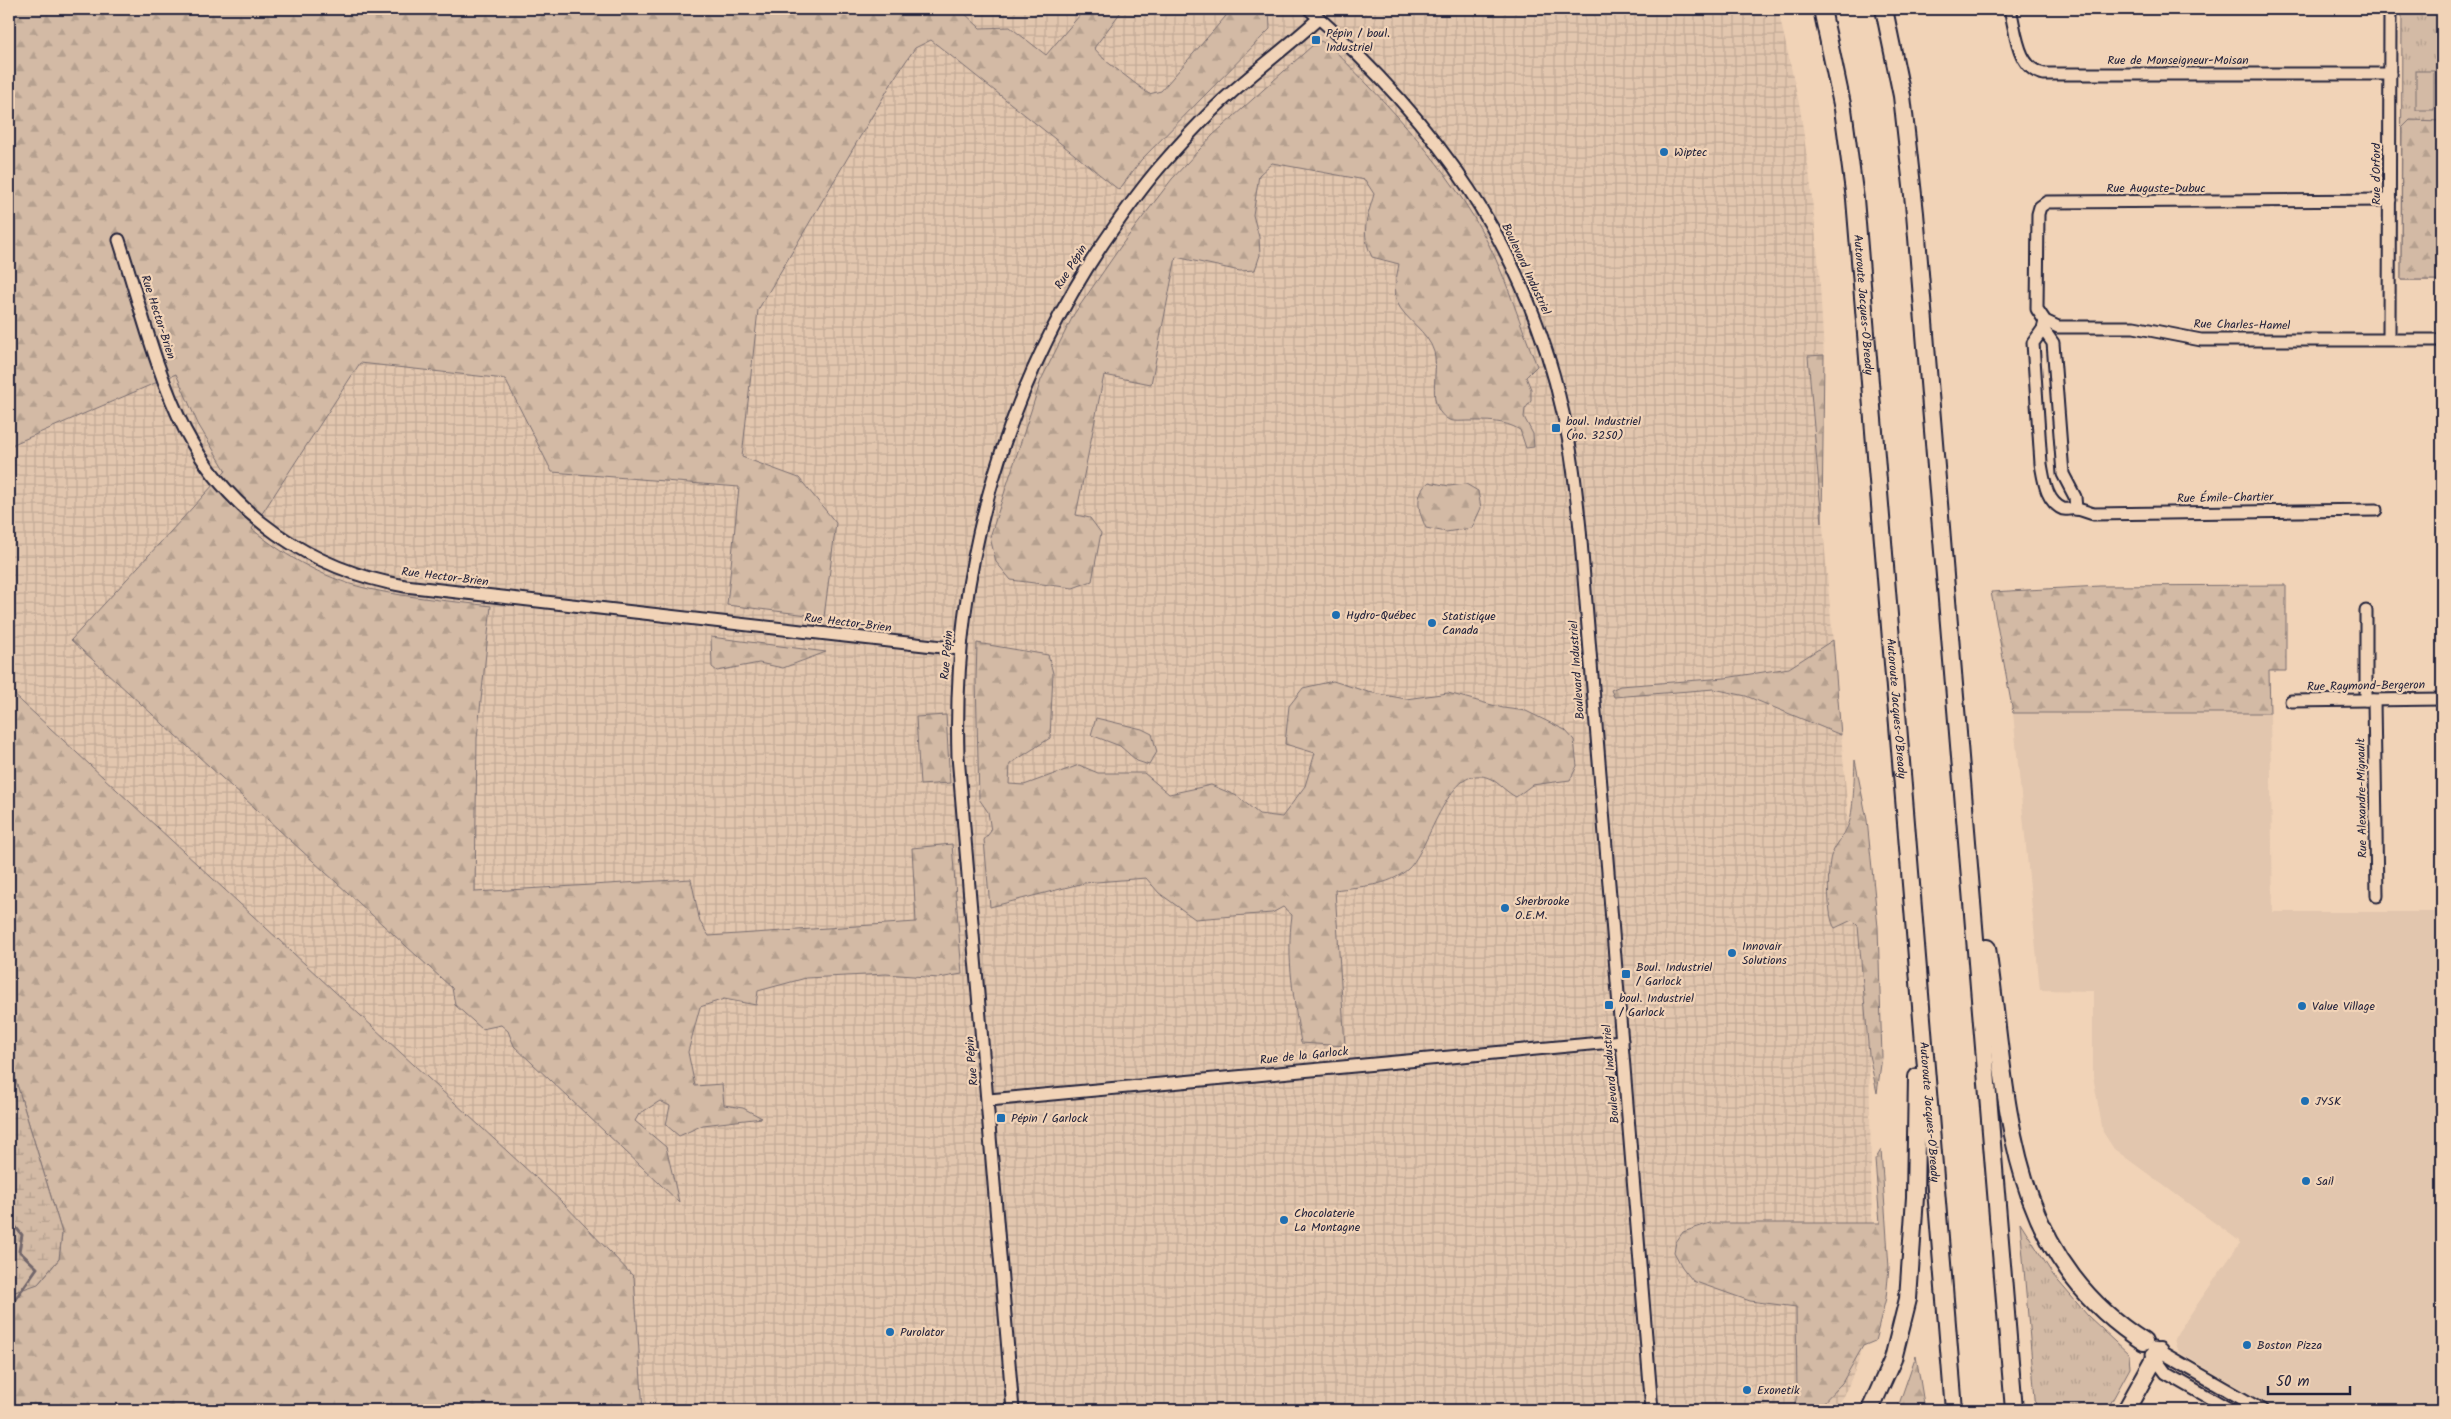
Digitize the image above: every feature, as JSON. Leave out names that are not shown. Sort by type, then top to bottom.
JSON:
[{"type":"highway","name":"Autoroute Jacques-O'Bready","points":[[1822,9],[1841,94],[1855,199],[1954,1410]]},
{"type":"highway","points":[[1884,9],[1902,96],[1913,184],[2014,1410]]},
{"type":"highway","points":[[1965,808],[2010,1123],[2023,1182],[2046,1234],[2077,1282],[2110,1317],[2144,1342]]},
{"type":"highway","points":[[1870,1410],[1896,1350],[1910,1288],[1915,1197],[1919,990]]},
{"type":"highway","points":[[2126,1410],[2157,1355]]},
{"type":"street","name":"Boulevard Industriel","points":[[1309,9],[1393,90],[1426,128],[1460,174],[1509,260],[1532,314],[1552,373],[1566,426],[1578,512],[1652,1410]]},
{"type":"street","name":"Rue de Monseigneur-Moisan","points":[[2010,9],[2026,63],[2032,70],[2044,74],[2390,74]]},
{"type":"street","name":"Rue d'Orford","points":[[2389,340],[2390,9]]},
{"type":"street","name":"Rue Pépin","points":[[1014,1410],[989,1100],[960,779],[957,703],[960,649],[974,554],[997,462],[1039,353],[1070,295],[1101,245],[1162,163],[1230,93],[1319,18]]},
{"type":"street","name":"Rue Auguste-Dubuc","points":[[2044,325],[2037,309],[2038,214],[2040,207],[2047,202],[2390,200]]},
{"type":"street","name":"Rue Hector-Brien","points":[[119,240],[175,409],[196,448],[220,482],[248,512],[280,537],[316,558],[360,576],[405,586],[960,649]]},
{"type":"street","name":"Rue Charles-Hamel","points":[[2044,325],[2058,327],[2134,328],[2201,340],[2442,340]]},
{"type":"street","points":[[2044,325],[2053,343],[2062,474],[2075,498],[2076,509]]},
{"type":"street","name":"Rue Émile-Chartier","points":[[2044,325],[2033,343],[2044,480],[2054,504],[2065,510],[2076,509],[2084,513],[2094,514],[2376,510]]},
{"type":"street","name":"Rue Alexandre-Mignault","points":[[2366,611],[2377,896]]},
{"type":"street","name":"Rue Raymond-Bergeron","points":[[2291,700],[2442,699]]},
{"type":"street","name":"Rue de la Garlock","points":[[989,1100],[1622,1041]]},
{"type":"street","points":[[2144,1342],[2157,1355],[2262,1410]]},
{"type":"street","points":[[2157,1355],[2166,1373],[2231,1410]]},
{"type":"shaded area","points":[[9,9],[1778,9],[1800,108],[1810,179],[1819,269],[1824,355],[1808,356],[1869,1055],[1873,1289],[1867,1331],[1858,1363],[1844,1396],[1834,1410],[9,1410]]},
{"type":"shaded area","points":[[2013,713],[2270,713],[2273,912],[2442,912],[2442,1169],[2437,1169],[2437,1315],[2442,1315],[2442,1410],[2278,1410],[2180,1353],[2176,1347],[2174,1339],[2178,1332],[2240,1243],[2114,1149],[2103,1132],[2093,1076],[2093,991],[2040,990]]},
{"type":"green space","points":[[9,9],[960,9],[980,28],[1010,27],[1046,55],[1085,9],[1123,9],[1094,48],[1106,61],[1149,94],[1161,91],[1232,9],[1269,9],[1270,29],[1141,160],[1119,190],[931,40],[915,48],[897,74],[758,310],[742,457],[799,478],[836,523],[824,617],[727,605],[739,487],[552,472],[505,379],[360,363],[252,529],[279,549],[309,567],[341,581],[388,593],[491,606],[477,738],[475,892],[691,879],[700,922],[709,936],[916,922],[912,848],[952,844],[962,974],[939,978],[886,974],[806,978],[758,991],[756,1005],[724,999],[700,1007],[688,1052],[695,1086],[722,1084],[724,1105],[743,1108],[762,1118],[703,1125],[679,1136],[666,1125],[670,1106],[660,1101],[639,1114],[635,1121],[666,1147],[679,1202],[514,1046],[508,1031],[501,1025],[482,1029],[455,1005],[452,988],[71,640],[226,471],[198,424],[176,374],[9,446]]},
{"type":"green space","points":[[2402,9],[2442,9],[2442,280],[2401,280]]},
{"type":"green space","points":[[1321,41],[1332,48],[1354,70],[1418,140],[1473,215],[1488,243],[1502,273],[1537,366],[1526,377],[1531,389],[1531,401],[1525,409],[1524,417],[1533,434],[1534,447],[1526,448],[1520,430],[1508,424],[1488,421],[1453,421],[1441,414],[1435,398],[1434,352],[1422,331],[1405,314],[1397,302],[1395,288],[1399,264],[1372,257],[1368,248],[1366,226],[1374,194],[1365,180],[1272,163],[1259,175],[1253,215],[1259,237],[1260,255],[1255,270],[1240,271],[1176,257],[1151,384],[1104,375],[1076,515],[1090,518],[1101,533],[1092,581],[1073,588],[1011,580],[996,562],[990,537],[1041,380],[1074,314],[1123,243],[1172,179],[1213,135],[1313,45]]},
{"type":"green space","points":[[2416,71],[2434,71],[2434,110],[2416,110]]},
{"type":"green space","points":[[2410,120],[2442,121],[2442,280],[2401,280],[2402,128]]},
{"type":"green space","points":[[1824,355],[1822,523],[1808,356]]},
{"type":"green space","points":[[1429,482],[1449,486],[1466,484],[1478,491],[1481,508],[1472,528],[1446,532],[1426,528],[1421,516],[1419,498],[1424,487]]},
{"type":"green space","points":[[2286,585],[2286,671],[2269,671],[2270,713],[2013,713],[1991,592],[2100,586]]},
{"type":"green space","points":[[711,637],[826,652],[783,668],[759,663],[717,671],[712,667]]},
{"type":"green space","points":[[1833,640],[1841,735],[1746,696],[1714,689],[1614,697],[1611,690],[1620,686],[1725,678],[1789,668]]},
{"type":"green space","points":[[977,643],[1048,655],[1053,673],[1050,738],[1010,764],[1009,784],[1024,785],[1079,765],[1098,773],[1144,773],[1169,794],[1211,785],[1237,796],[1259,814],[1282,817],[1305,786],[1315,753],[1285,744],[1289,706],[1303,688],[1333,681],[1368,692],[1406,699],[1448,693],[1503,708],[1526,711],[1565,730],[1574,740],[1577,766],[1570,780],[1532,785],[1516,797],[1491,779],[1476,776],[1463,781],[1442,808],[1425,843],[1408,869],[1400,875],[1383,882],[1335,890],[1345,1046],[1301,1043],[1290,963],[1292,915],[1283,907],[1272,913],[1195,919],[1159,893],[1146,878],[1084,883],[990,907],[984,840],[991,831],[988,812],[979,799]]},
{"type":"green space","points":[[9,690],[562,1202],[634,1277],[643,1410],[9,1410],[9,1294],[39,1283],[59,1259],[62,1233],[9,1058]]},
{"type":"green space","points":[[946,715],[950,783],[920,785],[916,717]]},
{"type":"green space","points":[[1096,718],[1142,729],[1152,734],[1157,752],[1149,765],[1137,761],[1120,746],[1091,735]]},
{"type":"green space","points":[[1855,760],[1867,820],[1878,927],[1882,1057],[1877,1093],[1869,1055],[1858,926],[1852,920],[1835,928],[1832,923],[1829,905],[1828,882],[1831,856],[1850,820],[1853,803]]},
{"type":"green space","points":[[9,1058],[62,1233],[59,1259],[38,1284],[9,1294]]},
{"type":"green space","points":[[1881,1150],[1889,1268],[1886,1298],[1875,1341],[1863,1346],[1842,1383],[1816,1410],[1790,1410],[1794,1408],[1797,1395],[1796,1307],[1750,1301],[1693,1281],[1682,1267],[1674,1252],[1676,1242],[1683,1232],[1710,1223],[1880,1223],[1875,1160]]},
{"type":"green space","points":[[2020,1222],[2053,1275],[2088,1316],[2129,1354],[2130,1368],[2107,1410],[2036,1410]]},
{"type":"green space","points":[[1916,1355],[1925,1410],[1897,1410]]},
{"type":"waterway","points":[[9,1207],[14,1225],[22,1235],[19,1251],[37,1268],[9,1308]]},
{"type":"place","name":"Pépin / boul. Industriel","points":[[1316,40]]},
{"type":"place","name":"Wiptec","points":[[1664,152]]},
{"type":"place","name":"boul. Industriel (no. 3250)","points":[[1556,428]]},
{"type":"place","name":"Hydro-Québec","points":[[1336,615]]},
{"type":"place","name":"Statistique Canada","points":[[1432,623]]},
{"type":"place","name":"Sherbrooke O.E.M.","points":[[1505,908]]},
{"type":"place","name":"Innovair Solutions","points":[[1732,953]]},
{"type":"place","name":"Boul. Industriel / Garlock","points":[[1626,974]]},
{"type":"place","name":"boul. Industriel / Garlock","points":[[1609,1005]]},
{"type":"place","name":"Value Village","points":[[2302,1006]]},
{"type":"place","name":"JYSK","points":[[2305,1101]]},
{"type":"place","name":"Pépin / Garlock","points":[[1001,1118]]},
{"type":"place","name":"Sail","points":[[2306,1181]]},
{"type":"place","name":"Chocolaterie La Montagne","points":[[1284,1220]]},
{"type":"place","name":"Purolator","points":[[890,1332]]},
{"type":"place","name":"Boston Pizza","points":[[2247,1345]]},
{"type":"place","name":"Exonetik","points":[[1747,1390]]}]
